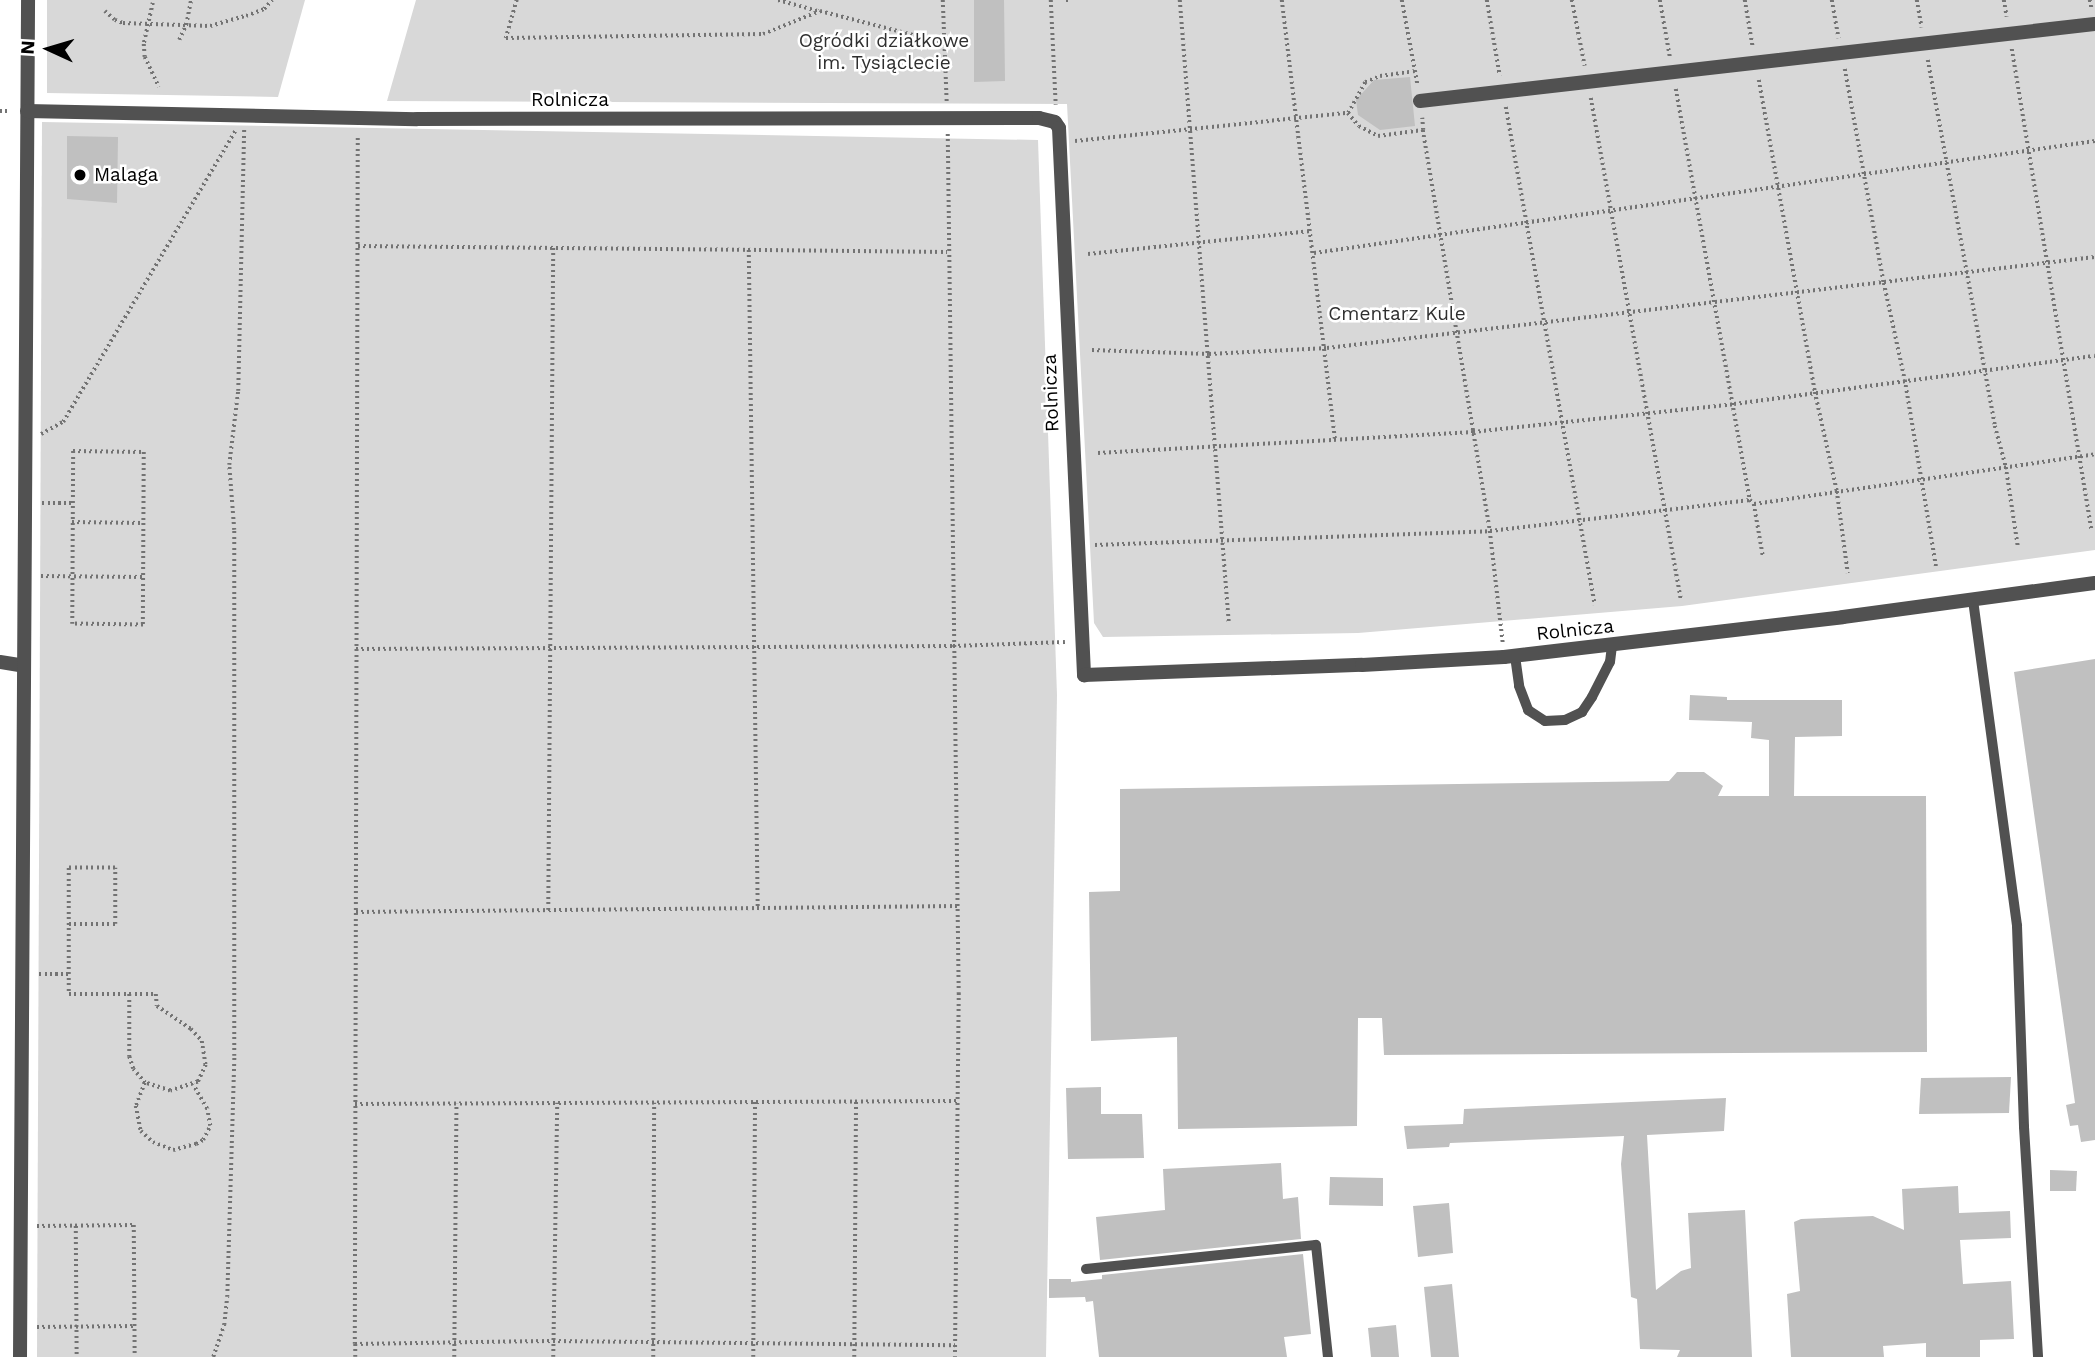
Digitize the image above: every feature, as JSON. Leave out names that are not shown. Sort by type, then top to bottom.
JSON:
[{"type":"street","points":[[20,1357],[28,0]]},
{"type":"street","points":[[1420,102],[2095,24]]},
{"type":"street","name":"Rolnicza","points":[[27,111],[444,119],[1039,118],[1055,122],[1059,135],[1084,675],[1509,656],[2095,583]]},
{"type":"street","points":[[0,662],[24,666]]},
{"type":"lane","points":[[1973,600],[2018,926],[2024,1127],[2038,1357]]},
{"type":"lane","points":[[1509,656],[1528,710],[1545,721],[1565,720],[1582,712],[1592,697],[1611,662],[1612,645]]},
{"type":"lane","points":[[1086,1269],[1316,1245],[1328,1357]]},
{"type":"path","points":[[179,40],[186,25],[191,0]]},
{"type":"path","points":[[105,11],[118,22],[210,26],[264,9],[272,0]]},
{"type":"path","points":[[517,0],[506,38],[764,34],[820,11]]},
{"type":"path","points":[[778,0],[945,43]]},
{"type":"path","points":[[943,0],[948,118],[957,906],[955,1357]]},
{"type":"path","points":[[1051,0],[1059,135],[1189,130],[1348,113]]},
{"type":"path","points":[[1180,0],[1229,623]]},
{"type":"path","points":[[1282,0],[1327,348],[1335,439]]},
{"type":"path","points":[[1402,0],[1509,656]]},
{"type":"path","points":[[1487,0],[1595,605]]},
{"type":"path","points":[[1573,0],[1650,414],[1681,599]]},
{"type":"path","points":[[1660,0],[1694,199],[1763,556]]},
{"type":"path","points":[[1745,0],[1815,392],[1837,491],[1848,573]]},
{"type":"path","points":[[1832,0],[1884,283],[1905,380],[1936,566]]},
{"type":"path","points":[[1917,0],[1994,426],[2006,467],[2018,546]]},
{"type":"path","points":[[2004,0],[2092,530]]},
{"type":"path","points":[[153,2],[144,44],[145,57],[159,87]]},
{"type":"path","points":[[1348,113],[1365,82],[1415,71]]},
{"type":"path","points":[[1348,113],[1359,126],[1378,136],[1423,130]]},
{"type":"path","points":[[27,441],[63,422],[245,114]]},
{"type":"path","points":[[213,1357],[224,1325],[227,1297],[234,1056],[234,530],[229,465],[238,391],[245,114]]},
{"type":"path","points":[[355,1357],[358,138]]},
{"type":"path","points":[[1314,253],[2095,141]]},
{"type":"path","points":[[1088,254],[1311,231]]},
{"type":"path","points":[[358,246],[948,252]]},
{"type":"path","points":[[548,910],[553,248]]},
{"type":"path","points":[[749,250],[758,908]]},
{"type":"path","points":[[1092,350],[1209,354],[1327,348],[1456,335],[2095,257]]},
{"type":"path","points":[[1098,453],[1473,432],[1734,404],[2095,356]]},
{"type":"path","points":[[73,451],[144,452],[143,625],[72,625],[72,522],[73,451]]},
{"type":"path","points":[[1095,545],[1490,531],[1752,502],[2095,454]]},
{"type":"path","points":[[48,503],[72,503]]},
{"type":"path","points":[[72,522],[144,523]]},
{"type":"path","points":[[47,576],[143,577]]},
{"type":"path","points":[[356,649],[756,648],[1081,642]]},
{"type":"path","points":[[69,924],[115,924],[115,868],[69,868],[69,924],[69,994],[129,994],[156,994],[157,1006],[191,1029],[202,1041],[206,1065],[203,1074],[193,1085],[170,1091],[145,1083],[133,1069],[129,1056],[129,994]]},
{"type":"path","points":[[356,912],[957,906]]},
{"type":"path","points":[[48,974],[69,974]]},
{"type":"path","points":[[145,1083],[136,1106],[141,1131],[153,1142],[173,1150],[203,1140],[210,1126],[207,1109],[193,1085]]},
{"type":"path","points":[[854,1357],[856,1101]]},
{"type":"path","points":[[355,1104],[958,1101]]},
{"type":"path","points":[[653,1357],[654,1102]]},
{"type":"path","points":[[752,1357],[755,1102]]},
{"type":"path","points":[[553,1357],[557,1103]]},
{"type":"path","points":[[454,1357],[456,1104]]},
{"type":"path","points":[[45,1226],[134,1225],[135,1357]]},
{"type":"path","points":[[76,1226],[77,1357]]},
{"type":"path","points":[[45,1327],[135,1326]]},
{"type":"path","points":[[355,1344],[653,1342],[956,1345]]},
{"type":"green space","points":[[47,0],[305,0],[278,97],[47,93]]},
{"type":"green space","name":"Cmentarz Kule","points":[[416,0],[2095,0],[2095,550],[1682,606],[1358,633],[1103,637],[1094,623],[1067,104],[387,101]]},
{"type":"green space","points":[[42,122],[1038,140],[1057,695],[1046,1357],[37,1357]]},
{"type":"building","points":[[974,0],[1004,0],[1005,81],[974,82]]},
{"type":"building","points":[[1410,77],[1415,126],[1380,130],[1358,115],[1356,100],[1374,80]]},
{"type":"building","points":[[67,136],[118,137],[117,203],[67,199]]},
{"type":"building","points":[[2095,659],[2095,1140],[2081,1142],[2078,1125],[2070,1126],[2066,1105],[2075,1103],[2014,672]]},
{"type":"building","points":[[1690,695],[1727,697],[1727,700],[1842,700],[1842,736],[1795,737],[1794,796],[1926,796],[1927,1052],[1384,1055],[1382,1018],[1358,1018],[1357,1126],[1178,1129],[1177,1037],[1091,1041],[1089,892],[1120,891],[1120,789],[1669,781],[1677,772],[1704,772],[1723,786],[1718,796],[1769,796],[1769,740],[1751,738],[1752,722],[1689,720]]},
{"type":"building","points":[[2011,1077],[2009,1113],[1919,1114],[1921,1078]]},
{"type":"building","points":[[1101,1087],[1101,1114],[1142,1114],[1144,1158],[1068,1159],[1066,1088]]},
{"type":"building","points":[[1726,1098],[1724,1131],[1647,1135],[1656,1290],[1681,1271],[1691,1268],[1688,1213],[1745,1210],[1752,1357],[1677,1357],[1680,1350],[1640,1349],[1637,1299],[1631,1297],[1621,1164],[1624,1136],[1450,1143],[1449,1147],[1407,1149],[1404,1126],[1463,1124],[1464,1109]]},
{"type":"building","points":[[1281,1163],[1283,1199],[1298,1197],[1301,1239],[1100,1260],[1096,1217],[1165,1210],[1163,1169]]},
{"type":"building","points":[[2050,1170],[2077,1171],[2076,1191],[2050,1191]]},
{"type":"building","points":[[1330,1177],[1383,1178],[1383,1206],[1329,1205]]},
{"type":"building","points":[[1958,1186],[1959,1213],[2010,1211],[2011,1238],[1960,1240],[1963,1284],[2011,1281],[2014,1339],[1980,1340],[1980,1357],[1926,1357],[1926,1343],[1883,1346],[1884,1357],[1791,1357],[1787,1294],[1800,1291],[1794,1222],[1801,1219],[1873,1216],[1904,1230],[1902,1189]]},
{"type":"building","points":[[1449,1203],[1453,1253],[1418,1257],[1413,1206]]},
{"type":"building","points":[[1303,1254],[1311,1334],[1284,1337],[1287,1357],[1099,1357],[1093,1301],[1086,1302],[1085,1297],[1049,1298],[1049,1279],[1071,1279],[1071,1282],[1102,1279],[1102,1275]]},
{"type":"building","points":[[1452,1284],[1459,1357],[1431,1357],[1424,1287]]},
{"type":"building","points":[[1396,1325],[1399,1357],[1371,1357],[1368,1328]]},
{"type":"place","name":"Malaga","points":[[80,175]]},
{"type":"park label","name":"Ogródki działkowe im. Tysiąclecie","points":[[884,52]]}]
